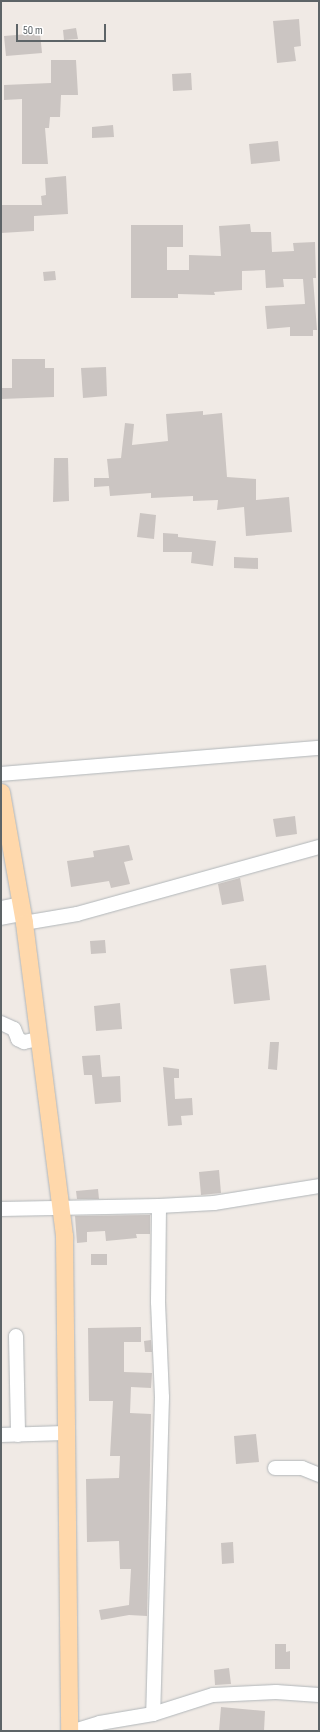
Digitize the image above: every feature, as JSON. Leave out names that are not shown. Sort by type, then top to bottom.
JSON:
[{"type":"main road","points":[[1,792],[22,914],[64,1236],[69,1731]]},
{"type":"street","points":[[1,774],[319,748]]},
{"type":"street","points":[[1,918],[22,914],[77,914],[319,847]]},
{"type":"street","points":[[1,908],[22,914]]},
{"type":"street","points":[[1,1023],[14,1029],[18,1039],[24,1042],[38,1039]]},
{"type":"street","points":[[1,1209],[60,1209],[214,1203],[319,1186]]},
{"type":"street","points":[[153,1714],[162,1397],[158,1302],[159,1206]]},
{"type":"street","points":[[16,1336],[18,1435]]},
{"type":"street","points":[[1,1435],[65,1433]]},
{"type":"street","points":[[275,1468],[302,1468],[319,1475]]},
{"type":"street","points":[[73,1731],[100,1722],[153,1714],[213,1695],[276,1692],[319,1695]]},
{"type":"building","points":[[299,19],[301,46],[294,47],[296,61],[277,63],[273,21]]},
{"type":"building","points":[[76,28],[78,39],[64,40],[63,30]]},
{"type":"building","points":[[40,33],[42,53],[6,56],[4,36]]},
{"type":"building","points":[[51,60],[76,60],[78,95],[61,95],[60,117],[50,117],[49,128],[45,128],[48,164],[22,164],[22,99],[4,100],[4,85],[51,83]]},
{"type":"building","points":[[191,73],[192,90],[173,91],[172,74]]},
{"type":"building","points":[[113,125],[114,137],[92,138],[92,127]]},
{"type":"building","points":[[278,141],[280,161],[251,164],[249,144]]},
{"type":"building","points":[[66,176],[68,214],[34,216],[34,231],[1,233],[1,205],[42,205],[41,196],[46,195],[45,178]]},
{"type":"building","points":[[250,224],[251,232],[271,232],[272,252],[294,251],[293,243],[315,242],[316,278],[313,278],[317,330],[313,330],[313,336],[290,336],[290,327],[267,329],[265,306],[305,304],[303,279],[283,279],[284,287],[266,288],[265,270],[242,271],[242,290],[214,292],[215,295],[178,294],[178,298],[131,298],[131,225],[183,225],[183,247],[167,247],[167,270],[189,270],[189,255],[221,256],[219,226]]},
{"type":"building","points":[[55,271],[56,280],[44,281],[43,272]]},
{"type":"building","points":[[12,359],[45,359],[45,368],[54,368],[54,397],[1,399],[1,388],[12,388]]},
{"type":"building","points":[[106,367],[107,396],[83,398],[81,368]]},
{"type":"building","points":[[203,411],[203,415],[222,413],[227,477],[256,479],[256,500],[289,497],[292,532],[246,536],[244,507],[217,510],[218,500],[193,501],[193,496],[151,498],[151,493],[110,496],[109,486],[94,487],[94,478],[109,478],[107,459],[121,458],[125,423],[134,424],[132,445],[168,441],[166,414]]},
{"type":"building","points":[[54,458],[68,458],[69,501],[53,502]]},
{"type":"building","points":[[140,513],[156,515],[154,539],[137,537]]},
{"type":"building","points":[[163,533],[178,534],[178,537],[216,541],[213,566],[191,563],[192,552],[163,552]]},
{"type":"building","points":[[234,557],[258,558],[258,569],[234,568]]},
{"type":"building","points":[[295,816],[297,834],[276,837],[273,819]]},
{"type":"building","points":[[129,845],[133,860],[124,862],[130,884],[111,888],[109,881],[71,887],[67,861],[94,857],[93,851]]},
{"type":"building","points":[[240,878],[244,901],[222,905],[218,884]]},
{"type":"building","points":[[105,940],[106,953],[91,954],[90,941]]},
{"type":"building","points":[[266,965],[270,1000],[234,1004],[230,969]]},
{"type":"building","points":[[120,1003],[122,1029],[96,1031],[94,1006]]},
{"type":"building","points":[[270,1042],[279,1042],[277,1070],[268,1069]]},
{"type":"building","points":[[100,1055],[102,1077],[120,1076],[121,1102],[95,1104],[92,1075],[84,1075],[82,1056]]},
{"type":"building","points":[[163,1067],[179,1069],[179,1078],[174,1078],[175,1099],[192,1098],[193,1115],[181,1116],[182,1125],[168,1126]]},
{"type":"building","points":[[219,1170],[221,1193],[201,1195],[199,1172]]},
{"type":"building","points":[[98,1189],[99,1199],[77,1199],[76,1191]]},
{"type":"building","points":[[150,1215],[150,1234],[136,1234],[137,1238],[106,1241],[105,1231],[87,1232],[87,1242],[77,1243],[75,1216]]},
{"type":"building","points":[[91,1254],[107,1254],[107,1265],[91,1265]]},
{"type":"building","points":[[141,1327],[141,1342],[124,1342],[124,1372],[152,1373],[151,1388],[131,1387],[130,1413],[151,1414],[147,1616],[129,1615],[101,1620],[99,1610],[129,1605],[131,1569],[120,1569],[119,1541],[87,1542],[86,1479],[119,1478],[120,1456],[110,1456],[113,1401],[89,1401],[88,1328]]},
{"type":"building","points":[[151,1340],[152,1352],[145,1352],[144,1341]]},
{"type":"building","points":[[256,1434],[259,1462],[236,1464],[234,1436]]},
{"type":"building","points":[[233,1542],[234,1563],[222,1564],[221,1543]]},
{"type":"building","points":[[275,1644],[286,1644],[286,1652],[290,1651],[290,1669],[275,1669]]},
{"type":"building","points":[[229,1668],[231,1684],[215,1685],[214,1670]]},
{"type":"building","points":[[221,1707],[265,1711],[264,1731],[219,1731]]}]
